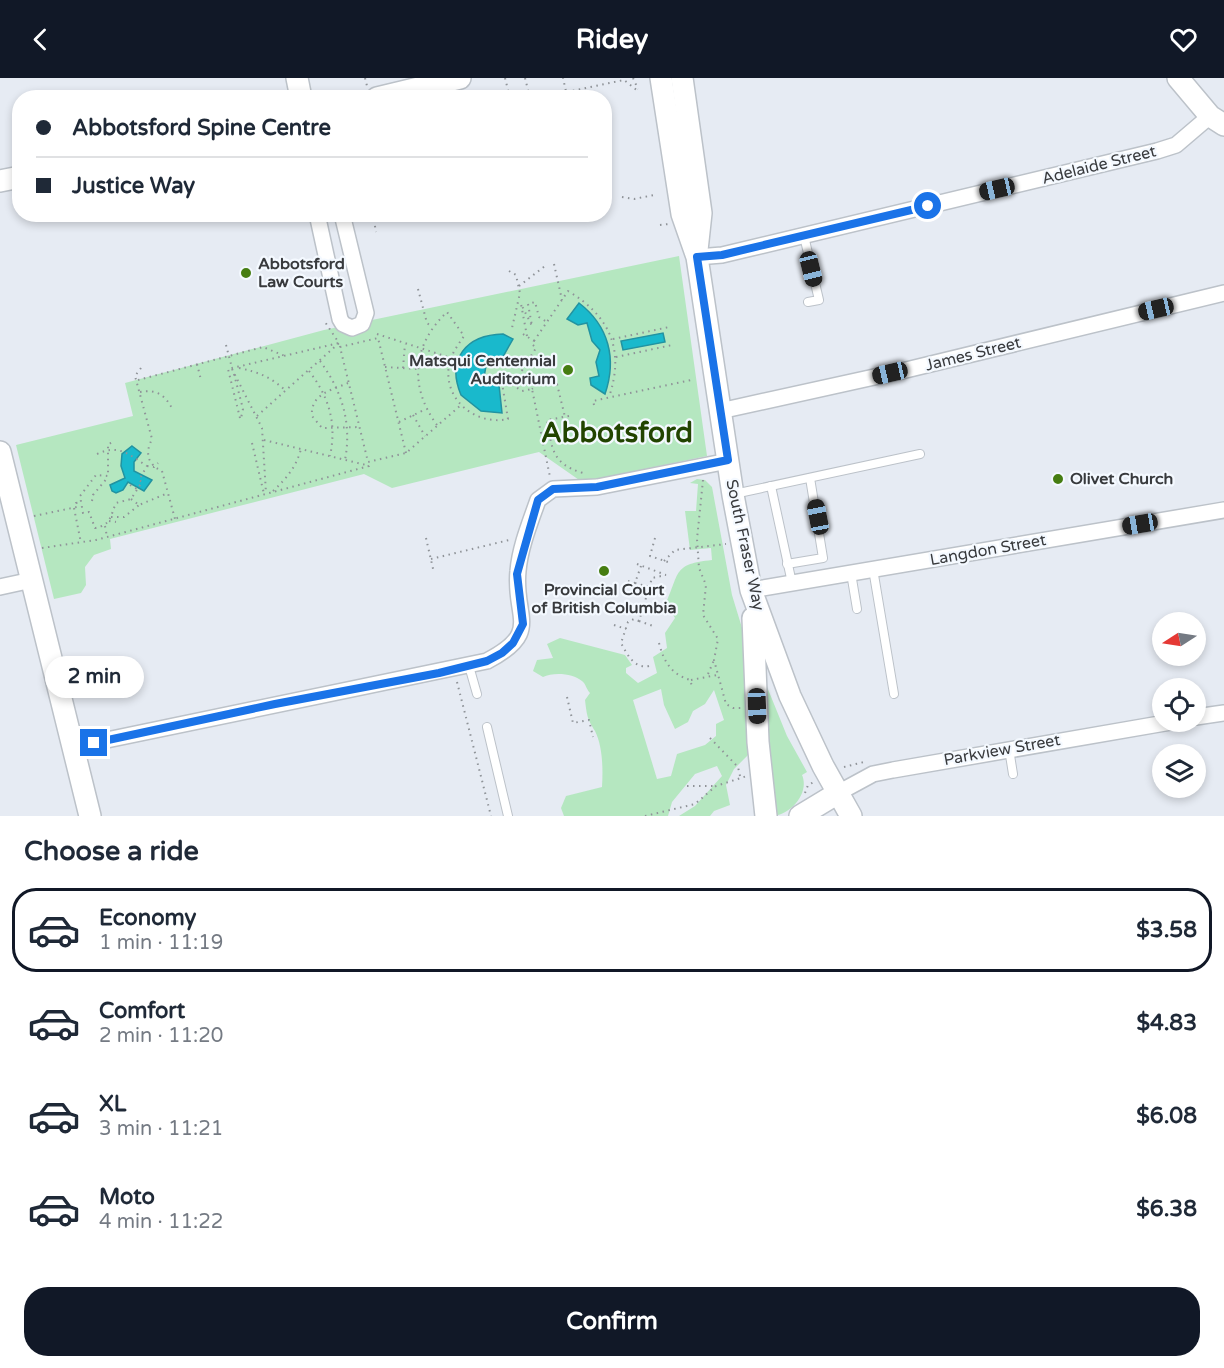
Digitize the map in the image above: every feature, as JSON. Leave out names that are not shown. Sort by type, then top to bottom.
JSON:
[{"type":"main road","points":[[397,90],[415,83],[460,78]]},
{"type":"main road","points":[[651,78],[662,88]]},
{"type":"main road","name":"South Fraser Way","points":[[682,78],[701,213],[697,257]]},
{"type":"main road","points":[[1178,78],[1217,121]]},
{"type":"main road","name":"South Fraser Way","points":[[662,88],[682,214],[697,257],[733,495],[751,590],[790,696],[851,816]]},
{"type":"main road","points":[[0,452],[90,816]]},
{"type":"main road","points":[[751,590],[758,742],[766,816]]},
{"type":"main road","points":[[800,808],[838,793]]},
{"type":"street","name":"Adelaide Street","points":[[697,257],[722,255],[1157,151],[1176,146],[1217,121]]},
{"type":"street","points":[[320,222],[340,319],[342,324],[352,328],[362,324],[366,313],[344,222]]},
{"type":"street","name":"James Street","points":[[720,411],[906,370],[1224,293]]},
{"type":"street","points":[[73,747],[275,704],[462,668],[502,653],[520,632],[523,624],[517,574],[538,500],[553,489],[597,487],[728,460]]},
{"type":"street","name":"Langdon Street","points":[[751,590],[1224,510]]},
{"type":"street","points":[[0,587],[32,580]]},
{"type":"street","points":[[1206,716],[1224,713]]},
{"type":"street","name":"Parkview Street","points":[[838,793],[873,774],[1152,725]]},
{"type":"lane","points":[[804,236],[819,300],[808,302]]},
{"type":"lane","points":[[733,495],[920,454]]},
{"type":"lane","points":[[787,564],[823,558],[810,478]]},
{"type":"lane","points":[[771,486],[792,583]]},
{"type":"lane","points":[[873,569],[894,694]]},
{"type":"lane","points":[[851,573],[857,609]]},
{"type":"lane","points":[[462,668],[477,694]]},
{"type":"lane","points":[[488,728],[508,816]]},
{"type":"lane","points":[[1009,749],[1013,774]]},
{"type":"path","points":[[576,90],[625,79],[639,92],[633,78]]},
{"type":"path","points":[[622,196],[634,199],[654,195]]},
{"type":"path","points":[[374,222],[376,232]]},
{"type":"path","points":[[660,225],[672,223]]},
{"type":"path","points":[[554,264],[562,300]]},
{"type":"path","points":[[519,286],[546,266]]},
{"type":"path","points":[[509,271],[516,275],[520,293],[513,328]]},
{"type":"path","points":[[418,290],[427,323],[432,327]]},
{"type":"path","points":[[565,417],[557,384],[539,383],[522,370],[536,348],[532,344],[534,340],[568,291],[581,298],[599,316],[613,339],[616,357],[614,384],[609,398]]},
{"type":"path","points":[[527,336],[520,304],[532,326],[528,303],[536,302],[539,317],[547,322]]},
{"type":"path","points":[[437,425],[426,409],[418,389],[417,369],[421,348],[432,327],[447,312],[464,336],[451,358],[449,367],[451,388],[461,405],[479,418],[508,419],[501,378],[522,391],[532,389],[539,383]]},
{"type":"path","points":[[613,339],[669,327]]},
{"type":"path","points":[[377,334],[451,358]]},
{"type":"path","points":[[523,334],[534,340]]},
{"type":"path","points":[[234,368],[243,409],[240,418],[228,369],[378,338],[406,453]]},
{"type":"path","points":[[403,368],[405,344]]},
{"type":"path","points":[[226,345],[234,368],[262,428],[265,494]]},
{"type":"path","points":[[257,416],[340,345]]},
{"type":"path","points":[[340,345],[369,464]]},
{"type":"path","points":[[616,357],[672,345]]},
{"type":"path","points":[[136,380],[263,346],[285,356]]},
{"type":"path","points":[[319,361],[337,387],[347,428],[345,460]]},
{"type":"path","points":[[197,364],[201,380]]},
{"type":"path","points":[[385,367],[417,369]]},
{"type":"path","points":[[141,368],[135,376],[152,439],[147,448],[147,457],[154,467]]},
{"type":"path","points":[[234,368],[258,372],[274,379],[286,391]]},
{"type":"path","points":[[309,370],[324,393],[334,429],[330,456]]},
{"type":"path","points":[[594,405],[593,401],[691,380]]},
{"type":"path","points":[[349,382],[324,393],[314,401],[312,416],[322,428],[360,427]]},
{"type":"path","points":[[532,389],[553,489]]},
{"type":"path","points":[[140,392],[156,392],[166,398],[172,410]]},
{"type":"path","points":[[25,552],[107,537],[406,453],[461,405]]},
{"type":"path","points":[[399,422],[426,409]]},
{"type":"path","points":[[413,415],[425,436]]},
{"type":"path","points":[[569,416],[547,420],[553,452],[559,461],[570,470],[591,476]]},
{"type":"path","points":[[263,440],[369,464]]},
{"type":"path","points":[[93,501],[93,495],[108,476],[108,444],[114,442]]},
{"type":"path","points":[[252,442],[265,494]]},
{"type":"path","points":[[97,454],[117,448],[147,466],[162,471],[175,519]]},
{"type":"path","points":[[147,448],[153,448]]},
{"type":"path","points":[[272,492],[287,478],[297,464],[301,449]]},
{"type":"path","points":[[154,467],[158,463]]},
{"type":"path","points":[[110,522],[116,503],[131,499],[147,466]]},
{"type":"path","points":[[108,476],[96,475],[82,490],[81,502],[83,513],[89,512],[92,516],[94,528],[116,522]]},
{"type":"path","points":[[703,477],[697,547],[699,568],[706,585],[703,615],[718,639],[708,675]]},
{"type":"path","points":[[130,485],[137,489]]},
{"type":"path","points":[[111,517],[124,516],[139,505],[168,493]]},
{"type":"path","points":[[131,499],[139,505]]},
{"type":"path","points":[[81,502],[76,503],[77,507],[74,508],[81,543]]},
{"type":"path","points":[[45,514],[74,508]]},
{"type":"path","points":[[105,526],[107,537]]},
{"type":"path","points":[[431,559],[526,536]]},
{"type":"path","points":[[426,538],[434,573]]},
{"type":"path","points":[[655,538],[651,556],[671,563]]},
{"type":"path","points":[[664,561],[675,550],[741,543]]},
{"type":"path","points":[[637,564],[666,575],[652,578],[639,621]]},
{"type":"path","points":[[635,584],[641,566]]},
{"type":"path","points":[[628,581],[649,588]]},
{"type":"path","points":[[649,666],[639,666],[621,643],[630,620],[653,626]]},
{"type":"path","points":[[614,625],[626,628]]},
{"type":"path","points":[[659,643],[662,656],[672,672],[690,680],[717,675]]},
{"type":"path","points":[[714,660],[726,704],[733,708]]},
{"type":"path","points":[[462,668],[491,816]]},
{"type":"path","points":[[690,680],[692,686]]},
{"type":"path","points":[[567,697],[573,723],[589,720],[593,737]]},
{"type":"path","points":[[645,816],[695,804],[716,786],[740,776],[738,766],[710,738]]},
{"type":"path","points":[[687,786],[716,786]]},
{"type":"path","points":[[800,808],[808,786]]},
{"type":"green space","points":[[679,256],[707,456],[582,482],[539,452],[392,488],[364,474],[110,539],[111,549],[94,555],[85,567],[86,585],[81,593],[54,599],[16,445],[133,416],[125,383],[324,330]]},
{"type":"green space","points":[[697,479],[705,480],[712,487],[732,595],[746,641],[751,752],[734,769],[726,785],[730,805],[714,811],[710,816],[679,816],[695,806],[722,776],[717,766],[695,774],[672,802],[668,816],[564,816],[561,808],[566,796],[602,787],[601,751],[598,737],[587,713],[585,700],[590,693],[584,684],[578,678],[563,674],[543,677],[533,671],[537,660],[553,658],[547,644],[560,638],[625,655],[632,665],[626,668],[626,673],[638,683],[657,673],[653,657],[667,648],[665,633],[675,618],[666,603],[676,577],[684,567],[690,564],[712,560],[711,548],[690,550],[685,511],[696,511],[698,484],[690,483]],"holes":[[[661,689],[664,705],[675,729],[688,722],[693,711],[705,704],[714,690],[724,720],[716,724],[716,736],[705,745],[677,754],[671,776],[657,779],[633,700]]]},
{"type":"green space","points":[[761,672],[787,736],[807,772],[802,775],[803,789],[797,802],[785,812],[771,816]]},
{"type":"water","points":[[579,303],[597,322],[608,344],[610,368],[605,394],[591,385],[590,378],[599,376],[596,362],[600,350],[592,341],[587,323],[578,325],[567,319]]},
{"type":"water","points":[[663,333],[665,342],[623,350],[621,341]]},
{"type":"water","points":[[503,334],[513,339],[500,362],[486,366],[484,377],[488,383],[499,385],[502,413],[481,411],[461,395],[457,382],[458,360],[462,351],[469,344],[490,335]]},
{"type":"water","points":[[132,446],[141,453],[134,462],[134,471],[152,480],[144,491],[128,482],[123,490],[116,493],[112,491],[110,485],[125,478],[121,466],[122,454]]},
{"type":"place","name":"Abbotsford Law Courts","points":[[246,273]]},
{"type":"place","name":"Matsqui Centennial Auditorium","points":[[568,370]]},
{"type":"place","name":"Olivet Church","points":[[1058,479]]},
{"type":"place","name":"Provincial Court of British Columbia","points":[[604,571]]},
{"type":"district","name":"Abbotsford","points":[[617,433]]},
{"type":"route","points":[[94,743],[275,704],[439,673],[487,661],[502,653],[513,643],[523,624],[517,574],[519,559],[538,500],[543,494],[553,489],[597,487],[728,460],[697,257],[722,255],[928,206]]}]
